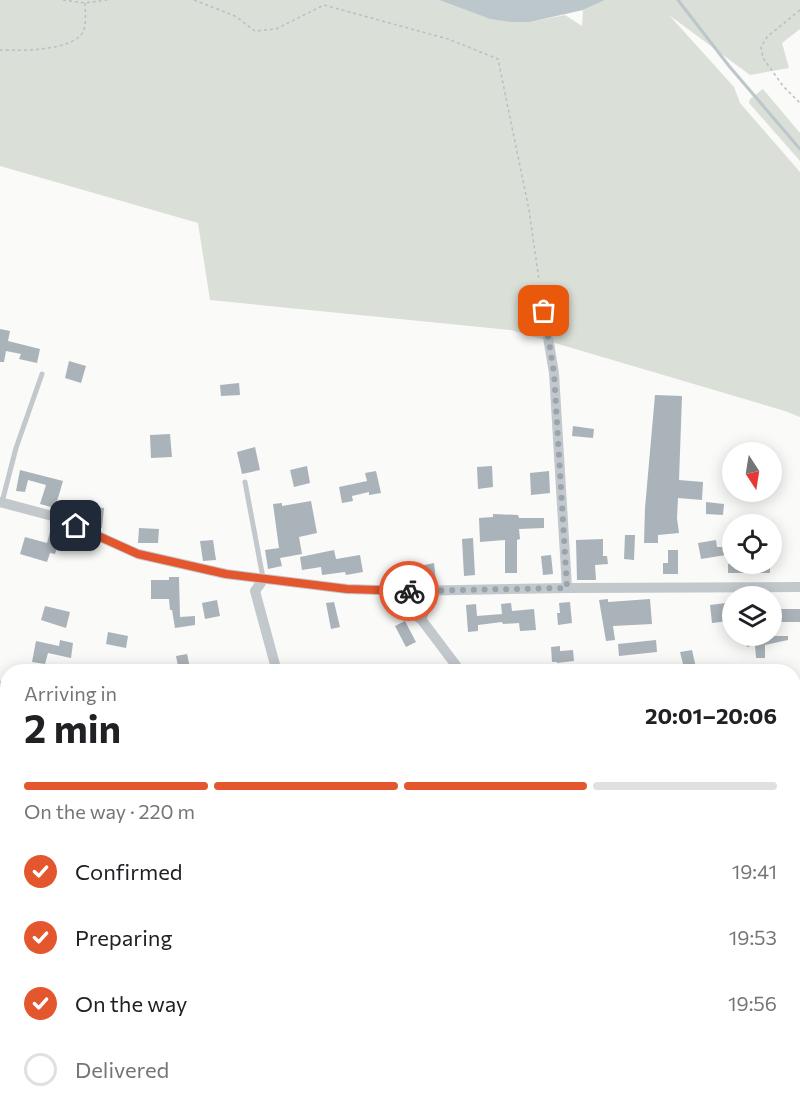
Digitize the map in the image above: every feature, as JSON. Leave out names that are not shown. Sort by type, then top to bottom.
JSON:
[{"type":"street","points":[[540,290],[554,373],[567,588]]},
{"type":"street","points":[[1,502],[56,517],[138,554],[226,574],[347,589],[433,591],[800,587]]},
{"type":"street","points":[[263,580],[255,591],[275,664]]},
{"type":"street","points":[[386,591],[403,607],[421,619],[455,664]]},
{"type":"street","points":[[421,619],[433,591]]},
{"type":"lane","points":[[1,502],[16,448],[42,374]]},
{"type":"lane","points":[[245,482],[263,580]]},
{"type":"path","points":[[63,0],[85,3],[107,0]]},
{"type":"path","points":[[194,0],[235,16],[255,31],[276,29],[324,5],[448,39],[498,59],[529,210],[540,290]]},
{"type":"path","points":[[0,50],[20,51],[72,41],[83,31],[85,3]]},
{"type":"path","points":[[800,10],[767,37],[762,47],[763,58],[783,86],[800,103]]},
{"type":"shaded area","points":[[0,0],[439,0],[490,19],[530,22],[565,15],[582,26],[583,10],[605,0],[800,0],[800,29],[782,43],[789,68],[750,75],[669,15],[734,87],[740,103],[800,172],[800,417],[511,330],[210,300],[198,223],[0,166]]},
{"type":"shaded area","points":[[439,0],[605,0],[583,10],[530,22],[511,22],[490,19]]},
{"type":"shaded area","points":[[763,89],[800,133],[800,161],[749,103],[750,99]]},
{"type":"building","points":[[0,329],[10,331],[8,341],[40,349],[37,363],[19,359],[21,354],[6,351],[4,362],[0,362]]},
{"type":"building","points":[[69,361],[86,366],[81,383],[65,378]]},
{"type":"building","points":[[239,383],[240,395],[221,396],[220,385]]},
{"type":"building","points":[[655,395],[682,396],[679,480],[703,482],[702,500],[678,498],[679,533],[658,535],[658,543],[644,543],[645,508]]},
{"type":"building","points":[[573,426],[594,429],[593,438],[572,436]]},
{"type":"building","points":[[170,434],[172,457],[151,458],[150,435]]},
{"type":"building","points":[[255,447],[260,470],[242,474],[237,452]]},
{"type":"building","points":[[307,466],[310,483],[294,487],[290,470]]},
{"type":"building","points":[[492,466],[493,487],[478,489],[477,467]]},
{"type":"building","points":[[20,470],[63,481],[55,508],[40,504],[46,485],[28,480],[25,492],[16,491]]},
{"type":"building","points":[[376,471],[381,493],[369,495],[369,492],[352,496],[353,501],[342,503],[339,487],[367,481],[365,473]]},
{"type":"building","points":[[549,471],[550,493],[531,495],[530,473]]},
{"type":"building","points":[[311,501],[317,533],[299,537],[302,554],[280,558],[282,566],[268,569],[265,550],[279,548],[273,504],[282,503],[282,506]]},
{"type":"building","points":[[706,502],[724,504],[722,515],[706,514]]},
{"type":"building","points":[[75,503],[104,508],[102,528],[72,516]]},
{"type":"building","points":[[493,514],[518,515],[519,518],[544,518],[544,528],[519,529],[517,573],[505,573],[505,540],[480,542],[479,518],[493,517]]},
{"type":"building","points":[[139,528],[159,529],[158,543],[138,543]]},
{"type":"building","points":[[50,532],[61,535],[55,554],[50,553],[47,562],[20,554],[25,537],[47,543]]},
{"type":"building","points":[[625,535],[635,535],[634,560],[624,559]]},
{"type":"building","points":[[473,538],[475,575],[464,576],[462,539]]},
{"type":"building","points":[[603,539],[603,556],[607,556],[608,564],[595,565],[596,580],[577,580],[576,540]]},
{"type":"building","points":[[213,540],[216,560],[203,561],[200,541]]},
{"type":"building","points":[[716,540],[717,547],[722,547],[722,556],[701,559],[698,543]]},
{"type":"building","points":[[334,550],[336,559],[360,555],[363,572],[322,575],[321,567],[302,570],[300,557]]},
{"type":"building","points":[[668,550],[678,550],[678,574],[663,574],[663,563],[668,563]]},
{"type":"building","points":[[551,555],[553,574],[543,575],[541,556]]},
{"type":"building","points":[[434,563],[436,581],[422,580],[420,566]]},
{"type":"building","points":[[169,577],[179,577],[180,617],[195,616],[195,625],[175,628],[169,599],[151,599],[151,580],[169,580]]},
{"type":"building","points":[[608,599],[608,602],[650,599],[652,624],[613,626],[615,640],[606,641],[599,600]]},
{"type":"building","points":[[217,600],[220,616],[205,619],[202,603]]},
{"type":"building","points":[[334,602],[340,627],[331,629],[326,603]]},
{"type":"building","points":[[570,602],[572,623],[558,625],[559,603]]},
{"type":"building","points":[[511,603],[512,611],[534,609],[536,630],[520,631],[519,623],[503,624],[502,622],[478,625],[478,631],[468,632],[466,605],[476,604],[477,616],[502,614],[501,604]]},
{"type":"building","points":[[722,604],[722,622],[712,623],[710,605]]},
{"type":"building","points":[[45,606],[70,612],[66,628],[41,620]]},
{"type":"building","points":[[782,609],[800,609],[800,622],[782,622]]},
{"type":"building","points":[[405,621],[416,642],[406,647],[395,626]]},
{"type":"building","points":[[108,632],[128,636],[126,648],[106,644]]},
{"type":"building","points":[[782,636],[788,636],[788,640],[782,641]]},
{"type":"building","points":[[60,640],[73,643],[71,658],[48,653],[45,664],[32,662],[36,641],[59,646]]},
{"type":"building","points":[[656,640],[657,652],[619,656],[618,644]]},
{"type":"building","points":[[560,646],[560,651],[573,650],[574,661],[552,662],[551,647]]},
{"type":"building","points":[[755,646],[765,646],[765,658],[756,658]]},
{"type":"building","points":[[692,650],[695,664],[683,664],[680,652]]},
{"type":"building","points":[[187,654],[189,664],[178,664],[176,656]]},
{"type":"waterway","points":[[678,0],[729,66],[800,149]]},
{"type":"way so far","points":[[409,591],[567,588],[554,373],[544,311]]},
{"type":"route","points":[[76,526],[138,554],[226,574],[347,589],[409,591]]}]
